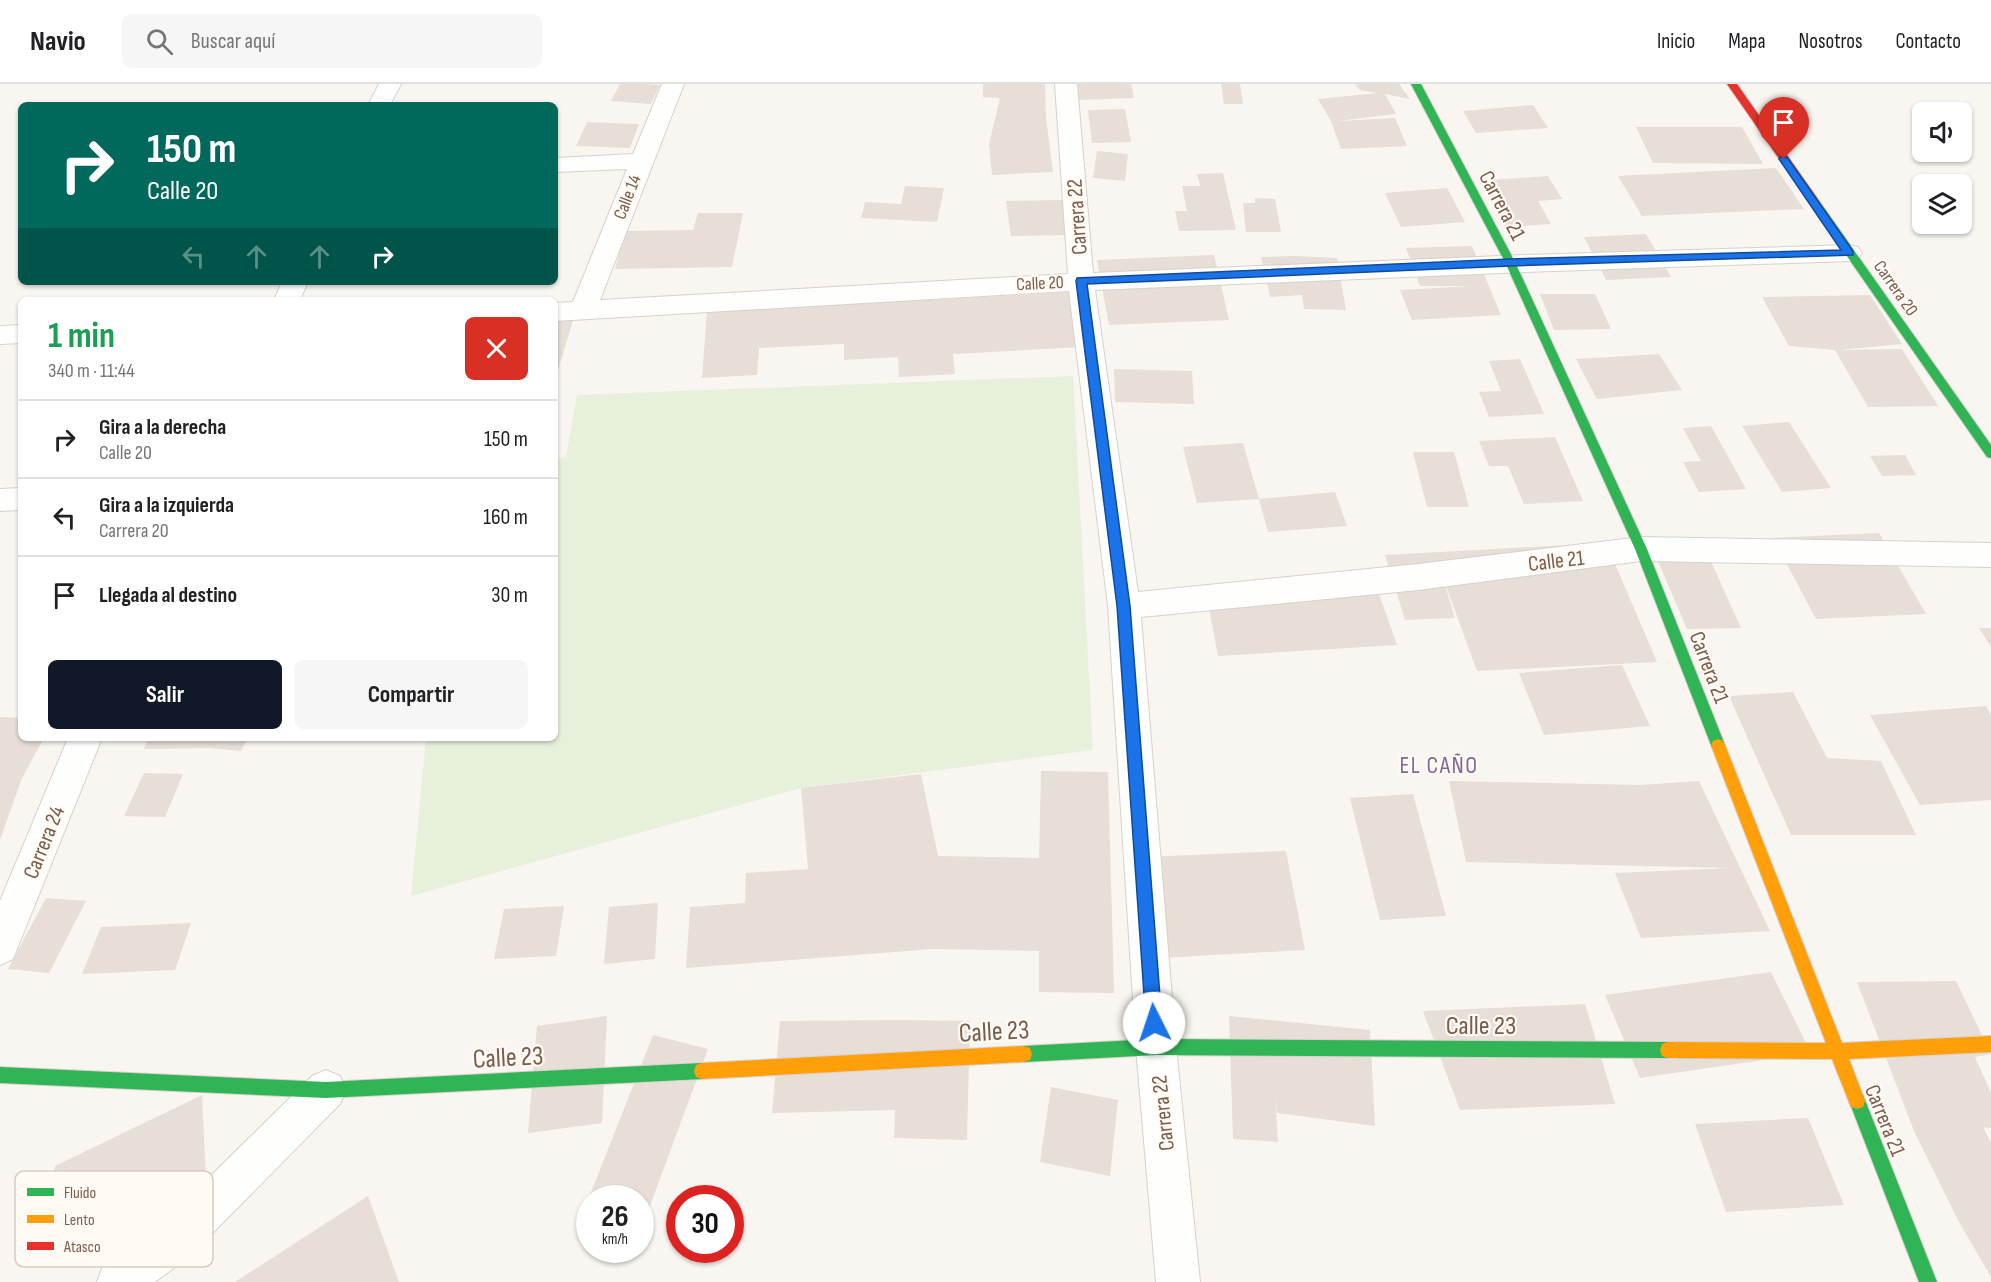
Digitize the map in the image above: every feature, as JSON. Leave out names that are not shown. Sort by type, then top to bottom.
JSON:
[{"type":"street","points":[[381,102],[390,84]]},
{"type":"street","name":"Calle 14","points":[[583,310],[673,84]]},
{"type":"street","name":"Carrera 22","points":[[1066,84],[1081,281],[1124,606],[1156,1047],[1178,1282]]},
{"type":"street","name":"Carrera 21","points":[[1416,84],[1510,262],[1641,549],[1928,1282]]},
{"type":"street","name":"Carrera 20","points":[[1732,84],[1991,454]]},
{"type":"street","points":[[558,165],[641,161]]},
{"type":"street","name":"Calle 20","points":[[558,312],[1081,281],[1510,262],[1849,253]]},
{"type":"street","points":[[0,335],[18,334]]},
{"type":"street","points":[[0,500],[18,499]]},
{"type":"street","name":"Calle 21","points":[[1124,606],[1418,577],[1641,549],[1991,555]]},
{"type":"street","name":"Carrera 24","points":[[0,946],[84,741]]},
{"type":"street","name":"Calle 23","points":[[0,1075],[326,1090],[1156,1047],[1836,1051],[1991,1044]]},
{"type":"street","points":[[213,1203],[326,1090]]},
{"type":"street","points":[[119,1282],[139,1267]]},
{"type":"green space","points":[[1073,376],[1093,750],[801,788],[411,896],[426,741],[558,741],[558,458],[566,457],[577,395]]},
{"type":"building","points":[[620,84],[660,85],[651,104],[611,101]]},
{"type":"building","points":[[983,84],[1045,84],[1046,118],[1053,172],[992,175],[989,144],[1000,98],[983,97]]},
{"type":"building","points":[[1077,84],[1131,84],[1134,98],[1079,100]]},
{"type":"building","points":[[1221,84],[1240,84],[1243,104],[1224,104]]},
{"type":"building","points":[[1355,84],[1399,84],[1410,99],[1385,94],[1396,114],[1337,121],[1395,118],[1407,146],[1341,149],[1331,121],[1318,99],[1378,93],[1360,90]]},
{"type":"building","points":[[1533,105],[1548,128],[1476,133],[1463,111]]},
{"type":"building","points":[[1125,109],[1131,142],[1092,143],[1088,110]]},
{"type":"building","points":[[587,122],[639,124],[630,148],[576,146]]},
{"type":"building","points":[[1636,127],[1742,127],[1763,164],[1653,163]]},
{"type":"building","points":[[1097,151],[1128,154],[1125,181],[1093,178]]},
{"type":"building","points":[[1776,168],[1804,209],[1642,216],[1618,176]]},
{"type":"building","points":[[1223,173],[1236,230],[1179,231],[1175,211],[1187,211],[1182,186],[1200,186],[1197,174]]},
{"type":"building","points":[[1548,176],[1562,199],[1538,201],[1551,224],[1505,227],[1480,181]]},
{"type":"building","points":[[905,186],[944,188],[937,222],[861,218],[865,202],[901,204]]},
{"type":"building","points":[[1447,188],[1465,222],[1401,227],[1385,193]]},
{"type":"building","points":[[1255,198],[1275,199],[1281,232],[1246,232],[1243,203],[1255,203]]},
{"type":"building","points":[[1064,200],[1069,235],[1011,236],[1006,201]]},
{"type":"building","points":[[698,213],[743,213],[732,267],[615,269],[625,231],[693,230]]},
{"type":"building","points":[[1646,234],[1671,277],[1606,280],[1584,237]]},
{"type":"building","points":[[1472,246],[1501,315],[1412,320],[1400,290],[1472,286],[1420,286],[1406,248]]},
{"type":"building","points":[[1214,255],[1229,320],[1109,325],[1097,260]]},
{"type":"building","points":[[1261,257],[1337,258],[1346,310],[1304,309],[1302,295],[1270,297]]},
{"type":"building","points":[[1071,292],[1081,347],[953,354],[955,374],[899,377],[898,357],[844,360],[844,344],[759,348],[757,375],[702,378],[707,312]]},
{"type":"building","points":[[1540,294],[1595,294],[1611,329],[1554,330]]},
{"type":"building","points":[[1870,295],[1902,344],[1840,350],[1902,349],[1938,406],[1868,407],[1835,350],[1789,346],[1762,297]]},
{"type":"building","points":[[558,320],[573,320],[558,371]]},
{"type":"building","points":[[1659,354],[1682,390],[1597,399],[1576,359]]},
{"type":"building","points":[[1520,359],[1544,414],[1489,417],[1479,392],[1501,391],[1489,361]]},
{"type":"building","points":[[1114,369],[1192,371],[1194,404],[1115,402]]},
{"type":"building","points":[[1789,422],[1831,488],[1782,492],[1742,426]]},
{"type":"building","points":[[1711,426],[1746,489],[1699,492],[1683,462],[1701,461],[1683,428]]},
{"type":"building","points":[[1555,437],[1583,501],[1524,504],[1508,466],[1489,466],[1479,441]]},
{"type":"building","points":[[1243,443],[1259,499],[1197,503],[1183,447]]},
{"type":"building","points":[[1413,452],[1454,452],[1469,507],[1427,507]]},
{"type":"building","points":[[1905,455],[1916,475],[1882,476],[1870,456]]},
{"type":"building","points":[[1335,492],[1347,526],[1268,532],[1259,499]]},
{"type":"building","points":[[1879,533],[1926,614],[1816,619],[1773,538]]},
{"type":"building","points":[[1606,543],[1657,662],[1477,671],[1442,575],[1455,618],[1405,620],[1385,555]]},
{"type":"building","points":[[1704,546],[1741,628],[1687,629],[1652,547]]},
{"type":"building","points":[[1373,577],[1397,645],[1218,656],[1205,587]]},
{"type":"building","points":[[1979,628],[1991,628],[1991,647]]},
{"type":"building","points":[[1622,665],[1650,726],[1544,735],[1519,673]]},
{"type":"building","points":[[1793,692],[1827,758],[1881,761],[1916,835],[1791,835],[1729,696]]},
{"type":"building","points":[[1986,706],[1991,715],[1991,800],[1920,805],[1870,715]]},
{"type":"building","points":[[0,717],[18,718],[18,741],[42,741],[22,778],[0,840]]},
{"type":"building","points":[[147,741],[246,741],[241,751],[210,748],[144,749]]},
{"type":"building","points":[[1041,771],[1108,772],[1114,993],[1039,992],[1039,951],[933,949],[686,968],[690,907],[745,903],[746,873],[808,869],[801,788],[921,774],[938,856],[1039,858]]},
{"type":"building","points":[[144,773],[183,774],[165,817],[124,816]]},
{"type":"building","points":[[1449,781],[1640,785],[1699,781],[1770,931],[1641,938],[1615,873],[1731,868],[1466,862]]},
{"type":"building","points":[[1413,794],[1446,916],[1380,920],[1350,798]]},
{"type":"building","points":[[1286,851],[1305,950],[1161,958],[1146,857]]},
{"type":"building","points":[[46,898],[86,901],[49,973],[8,969]]},
{"type":"building","points":[[658,903],[655,959],[604,964],[609,907]]},
{"type":"building","points":[[564,906],[556,956],[494,959],[504,909]]},
{"type":"building","points":[[191,923],[175,970],[82,974],[101,927]]},
{"type":"building","points":[[1771,972],[1811,1053],[1640,1078],[1605,995]]},
{"type":"building","points":[[1956,981],[1991,1054],[1975,1057],[1991,1093],[1991,1128],[1983,1127],[1991,1143],[1991,1277],[1958,1220],[1914,1131],[1857,982]]},
{"type":"building","points":[[1585,1004],[1615,1104],[1460,1110],[1423,1011]]},
{"type":"building","points":[[607,1016],[602,1123],[528,1133],[537,1026]]},
{"type":"building","points":[[1229,1016],[1370,1030],[1375,1126],[1277,1113],[1275,1092],[1278,1142],[1233,1139]]},
{"type":"building","points":[[780,1021],[970,1021],[967,1140],[894,1138],[895,1110],[772,1113]]},
{"type":"building","points":[[653,1035],[708,1049],[654,1195],[654,1185],[594,1185]]},
{"type":"building","points":[[1051,1087],[1118,1100],[1110,1176],[1040,1162]]},
{"type":"building","points":[[202,1095],[206,1171],[55,1171],[55,1166]]},
{"type":"building","points":[[1808,1118],[1844,1205],[1726,1212],[1695,1124]]},
{"type":"building","points":[[368,1196],[399,1282],[235,1282]]},
{"type":"traffic: fast","points":[[1416,84],[1510,262],[1641,549],[1718,745]]},
{"type":"traffic: fast","points":[[1816,204],[1991,454]]},
{"type":"traffic: fast","points":[[1024,1054],[1156,1047],[1668,1050]]},
{"type":"traffic: fast","points":[[0,1075],[326,1090],[702,1071]]},
{"type":"traffic: fast","points":[[1857,1101],[1928,1282]]},
{"type":"traffic: slow","points":[[1718,745],[1857,1101]]},
{"type":"traffic: slow","points":[[1668,1050],[1836,1051],[1991,1044]]},
{"type":"traffic: slow","points":[[702,1071],[1024,1054]]},
{"type":"traffic: jam","points":[[1732,84],[1816,204]]},
{"type":"district","name":"EL CAÑO","points":[[1439,765]]},
{"type":"route","points":[[1154,1023],[1124,606],[1081,281],[1510,262],[1849,253],[1784,159]]}]
